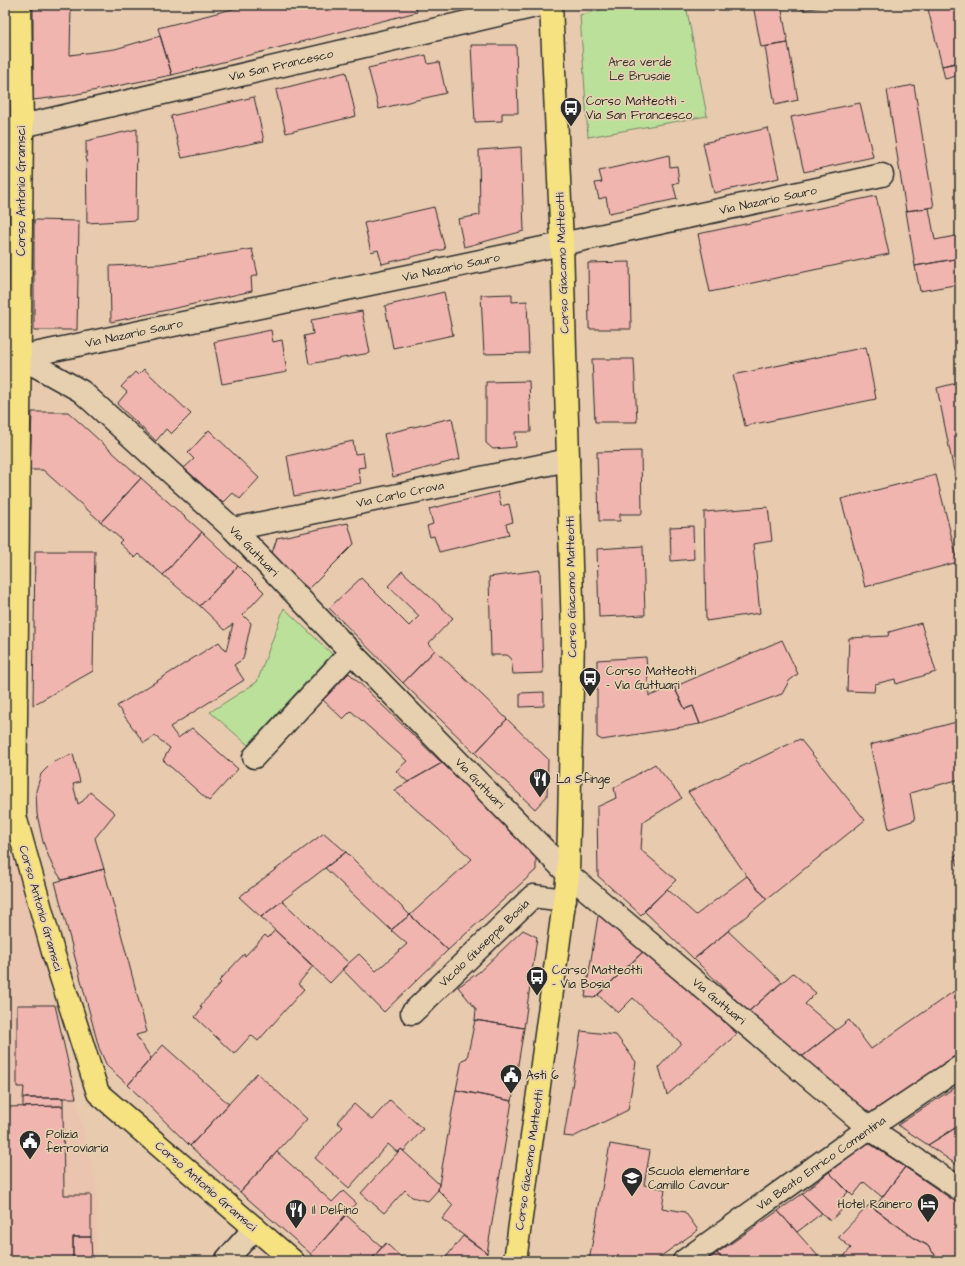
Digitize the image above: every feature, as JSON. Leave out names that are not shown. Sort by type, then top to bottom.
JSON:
[{"type":"main road","name":"Corso Antonio Gramsci","points":[[20,5],[22,126],[15,816],[53,952],[98,1092],[293,1261]]},
{"type":"main road","name":"Corso Giacomo Matteotti","points":[[515,1261],[568,874],[574,637],[562,244],[551,5]]},
{"type":"street","name":"Via San Francesco","points":[[22,126],[540,5]]},
{"type":"street","name":"Via Nazario Sauro","points":[[20,357],[562,244],[882,175]]},
{"type":"street","name":"Via Guttuari","points":[[20,357],[81,391],[233,529],[568,874],[869,1128],[960,1189]]},
{"type":"street","name":"Via Carlo Crova","points":[[233,529],[568,460]]},
{"type":"street","points":[[254,757],[351,652]]},
{"type":"street","name":"Vicolo Giuseppe Bosia","points":[[412,1013],[533,896],[565,900]]},
{"type":"street","name":"Via Beato Enrico Comentina","points":[[684,1261],[869,1128],[960,1067]]},
{"type":"street","points":[[227,1261],[227,1259],[255,1228]]},
{"type":"shaded area","points":[[5,816],[7,830],[55,1005],[98,1191],[97,1261],[5,1261]]},
{"type":"green space","name":"Area verde Le Brusaie","points":[[619,5],[686,5],[707,116],[588,137],[580,15]]},
{"type":"green space","points":[[284,608],[332,654],[248,745],[210,712],[257,682]]},
{"type":"building","points":[[33,5],[71,5],[70,55],[115,49],[160,36],[172,75],[67,96],[33,100]]},
{"type":"building","points":[[248,5],[415,5],[417,12],[172,75],[158,28]]},
{"type":"building","points":[[753,5],[781,5],[788,43],[761,47]]},
{"type":"building","points":[[801,5],[833,5],[802,10]]},
{"type":"building","points":[[927,5],[960,5],[960,62],[942,66]]},
{"type":"building","points":[[788,43],[798,100],[775,105],[765,47]]},
{"type":"building","points":[[471,45],[516,45],[518,113],[502,113],[502,121],[475,122]]},
{"type":"building","points":[[426,55],[428,64],[439,62],[446,93],[379,109],[368,68]]},
{"type":"building","points":[[960,62],[960,75],[945,79],[942,66]]},
{"type":"building","points":[[346,72],[356,116],[286,133],[276,90]]},
{"type":"building","points":[[914,85],[934,207],[906,211],[887,90]]},
{"type":"building","points":[[254,97],[264,141],[182,158],[171,116]]},
{"type":"building","points":[[860,103],[873,157],[804,172],[791,117]]},
{"type":"building","points":[[768,128],[779,178],[714,193],[703,143]]},
{"type":"building","points":[[137,129],[136,220],[87,223],[86,141]]},
{"type":"building","points":[[521,147],[524,231],[464,247],[458,219],[480,215],[479,150]]},
{"type":"building","points":[[669,155],[670,167],[677,166],[679,182],[673,184],[677,199],[609,213],[606,197],[599,199],[595,183],[602,182],[599,171]]},
{"type":"building","points":[[876,196],[889,254],[710,292],[698,234]]},
{"type":"building","points":[[434,207],[445,249],[382,264],[378,250],[371,252],[364,223]]},
{"type":"building","points":[[929,208],[935,240],[960,235],[960,258],[915,266],[906,211]]},
{"type":"building","points":[[34,220],[79,221],[77,330],[34,330]]},
{"type":"building","points":[[252,249],[258,275],[251,277],[252,291],[111,322],[110,266],[160,264]]},
{"type":"building","points":[[960,258],[960,284],[920,291],[915,266]]},
{"type":"building","points":[[630,262],[631,329],[589,329],[588,263]]},
{"type":"building","points":[[444,292],[453,335],[393,348],[385,306]]},
{"type":"building","points":[[512,294],[512,302],[527,301],[529,353],[484,354],[481,295]]},
{"type":"building","points":[[362,311],[370,353],[309,364],[304,336],[313,334],[311,320]]},
{"type":"building","points":[[271,330],[273,342],[282,340],[287,372],[222,384],[214,342]]},
{"type":"building","points":[[866,347],[876,399],[745,426],[733,375]]},
{"type":"building","points":[[592,359],[634,359],[637,422],[595,422]]},
{"type":"building","points":[[144,369],[191,414],[171,434],[166,429],[156,441],[117,404],[127,392],[121,387],[135,372],[138,375]]},
{"type":"building","points":[[529,381],[531,432],[515,432],[516,447],[493,449],[486,443],[486,382]]},
{"type":"building","points":[[960,382],[960,475],[955,476],[937,388]]},
{"type":"building","points":[[32,412],[68,412],[141,478],[101,522],[43,470],[30,470]]},
{"type":"building","points":[[452,418],[460,459],[393,477],[384,434]]},
{"type":"building","points":[[209,430],[259,478],[240,499],[233,493],[223,503],[184,468],[194,459],[188,453]]},
{"type":"building","points":[[353,441],[355,454],[363,453],[365,467],[358,468],[361,483],[294,496],[287,456]]},
{"type":"building","points":[[641,451],[642,514],[620,514],[620,521],[599,521],[597,452]]},
{"type":"building","points":[[936,475],[958,562],[865,587],[841,499]]},
{"type":"building","points":[[141,478],[202,532],[163,575],[139,554],[135,558],[119,543],[122,540],[101,522]]},
{"type":"building","points":[[498,492],[501,506],[509,504],[513,522],[506,524],[509,535],[439,552],[434,536],[430,537],[427,526],[433,524],[429,509]]},
{"type":"building","points":[[768,507],[772,541],[753,544],[760,613],[706,621],[704,512]]},
{"type":"building","points":[[348,523],[354,544],[309,589],[271,556],[277,538]]},
{"type":"building","points":[[693,526],[694,559],[671,561],[670,527]]},
{"type":"building","points":[[202,532],[238,566],[200,606],[163,575]]},
{"type":"building","points":[[643,546],[645,615],[599,617],[597,549]]},
{"type":"building","points":[[35,551],[95,551],[93,671],[33,705]]},
{"type":"building","points":[[238,566],[264,592],[243,615],[251,623],[243,659],[234,665],[244,680],[170,727],[178,738],[192,728],[238,769],[209,801],[163,760],[170,748],[155,736],[144,743],[117,706],[219,642],[226,651],[233,624],[225,630],[200,606]]},
{"type":"building","points":[[540,570],[543,673],[513,674],[511,658],[507,655],[491,655],[489,577]]},
{"type":"building","points":[[402,571],[453,618],[428,644],[435,650],[403,683],[329,608],[361,578],[409,626],[419,616],[388,586]]},
{"type":"building","points":[[921,623],[936,672],[896,684],[895,679],[875,684],[874,692],[847,691],[849,638],[888,636],[889,632]]},
{"type":"building","points":[[782,640],[798,674],[789,681],[782,694],[700,724],[693,706],[685,709],[674,687]]},
{"type":"building","points":[[435,650],[507,719],[475,753],[403,683]]},
{"type":"building","points":[[646,657],[649,696],[674,687],[685,709],[693,706],[700,724],[602,740],[597,737],[597,660]]},
{"type":"building","points":[[349,673],[442,763],[408,782],[396,771],[407,761],[351,711],[343,719],[323,700]]},
{"type":"building","points":[[544,692],[544,706],[520,707],[520,693]]},
{"type":"building","points":[[507,719],[548,759],[547,796],[535,809],[475,753]]},
{"type":"building","points":[[960,721],[960,779],[910,793],[915,820],[889,829],[870,745]]},
{"type":"building","points":[[800,739],[865,820],[767,899],[747,876],[688,792]]},
{"type":"building","points":[[73,754],[80,782],[73,784],[78,804],[83,801],[90,792],[115,813],[95,838],[104,869],[62,880],[52,865],[43,842],[37,814],[36,791],[41,774],[53,762]]},
{"type":"building","points":[[442,763],[536,849],[536,870],[448,950],[410,915],[472,859],[394,790]]},
{"type":"building","points":[[655,764],[682,798],[643,822],[641,850],[676,880],[641,915],[598,876],[597,807],[616,798],[614,788]]},
{"type":"building","points":[[324,833],[346,852],[261,917],[239,897]]},
{"type":"building","points":[[346,852],[410,915],[391,930],[325,868]]},
{"type":"building","points":[[960,854],[960,870],[954,856]]},
{"type":"building","points":[[104,869],[147,1032],[136,1035],[151,1058],[128,1085],[107,1066],[99,1048],[55,882]]},
{"type":"building","points":[[747,876],[767,899],[694,959],[644,911],[667,889],[696,915]]},
{"type":"building","points":[[282,901],[349,963],[330,983],[261,917]]},
{"type":"building","points":[[607,913],[646,949],[594,998],[585,997],[598,916]]},
{"type":"building","points":[[410,915],[448,950],[384,1012],[342,969],[359,954],[376,971],[407,944],[391,930]]},
{"type":"building","points":[[275,930],[313,966],[298,984],[304,989],[258,1041],[251,1035],[234,1054],[195,1017],[202,1008],[200,1006],[221,983],[219,981],[244,954],[245,956],[265,935],[268,938]]},
{"type":"building","points":[[523,930],[537,937],[524,1028],[475,1020],[476,1009],[458,987],[479,972]]},
{"type":"building","points":[[728,931],[782,982],[748,1012],[694,959]]},
{"type":"building","points":[[646,949],[737,1034],[667,1095],[659,1067],[681,1043],[633,998],[618,1013],[598,995]]},
{"type":"building","points":[[793,973],[816,993],[805,1004],[836,1030],[799,1059],[748,1012]]},
{"type":"building","points":[[960,987],[960,1053],[867,1115],[799,1059],[849,1020],[871,1049]]},
{"type":"building","points":[[17,1005],[55,1005],[76,1098],[23,1098],[24,1087],[17,1087]]},
{"type":"building","points":[[475,1020],[524,1028],[512,1101],[456,1090],[462,1060],[467,1058]]},
{"type":"building","points":[[581,1031],[616,1035],[636,1062],[628,1110],[573,1137],[564,1136]]},
{"type":"building","points":[[163,1045],[229,1104],[190,1146],[128,1085]]},
{"type":"building","points":[[257,1073],[307,1119],[240,1192],[190,1146]]},
{"type":"building","points":[[960,1084],[960,1125],[928,1145],[898,1125]]},
{"type":"building","points":[[456,1090],[512,1101],[487,1253],[442,1219],[453,1205],[438,1190]]},
{"type":"building","points":[[23,1098],[63,1098],[63,1106],[23,1107]]},
{"type":"building","points":[[390,1100],[423,1129],[404,1151],[401,1149],[398,1153],[388,1144],[349,1188],[315,1158],[343,1127],[337,1122],[354,1104],[372,1120]]},
{"type":"building","points":[[63,1106],[64,1195],[91,1195],[91,1237],[73,1237],[73,1261],[5,1261],[5,1107]]},
{"type":"building","points":[[960,1125],[960,1167],[928,1145]]},
{"type":"building","points":[[867,1142],[905,1167],[882,1197],[864,1182],[853,1196],[829,1172]]},
{"type":"building","name":"Scuola elementare Camillo Cavour","points":[[610,1144],[650,1151],[644,1185],[665,1189],[662,1208],[685,1212],[698,1230],[654,1261],[589,1261]]},
{"type":"building","points":[[401,1149],[439,1184],[438,1190],[428,1201],[412,1197],[405,1190],[384,1213],[361,1193]]},
{"type":"building","points":[[277,1152],[332,1202],[343,1191],[356,1203],[311,1254],[240,1192]]},
{"type":"building","name":"Hotel Rainero","points":[[905,1167],[960,1205],[960,1261],[940,1261],[927,1245],[917,1240],[874,1208]]},
{"type":"building","points":[[829,1172],[848,1192],[839,1201],[845,1207],[830,1221],[802,1194]]},
{"type":"building","points":[[802,1194],[822,1213],[797,1232],[778,1211]]},
{"type":"building","points":[[869,1205],[917,1240],[927,1245],[940,1261],[840,1261],[851,1248],[838,1237]]},
{"type":"building","points":[[778,1211],[818,1256],[811,1261],[724,1261],[717,1253]]},
{"type":"building","points":[[346,1215],[382,1247],[370,1261],[319,1261],[311,1254]]},
{"type":"building","points":[[463,1236],[487,1253],[485,1261],[443,1261]]},
{"type":"building","points":[[73,1237],[91,1237],[92,1261],[73,1261]]},
{"type":"building","points":[[386,1243],[405,1261],[370,1261]]},
{"type":"building","points":[[717,1253],[724,1261],[706,1261]]},
{"type":"building","points":[[98,1257],[198,1257],[198,1261],[97,1261]]},
{"type":"place","name":"Corso Matteotti – Via San Francesco","points":[[571,128]]},
{"type":"place","name":"Corso Matteotti – Via Guttuari","points":[[590,698]]},
{"type":"place","name":"La Sfinge","points":[[540,798]]},
{"type":"place","name":"Corso Matteotti – Via Bosia","points":[[537,996]]},
{"type":"place","name":"Asti 6","points":[[511,1094]]},
{"type":"place","name":"Polizia ferroviaria","points":[[30,1160]]},
{"type":"place","name":"Scuola elementare Camillo Cavour","points":[[632,1198]]},
{"type":"place","name":"Hotel Rainero","points":[[928,1224]]},
{"type":"place","name":"Il Delfino","points":[[296,1230]]}]
